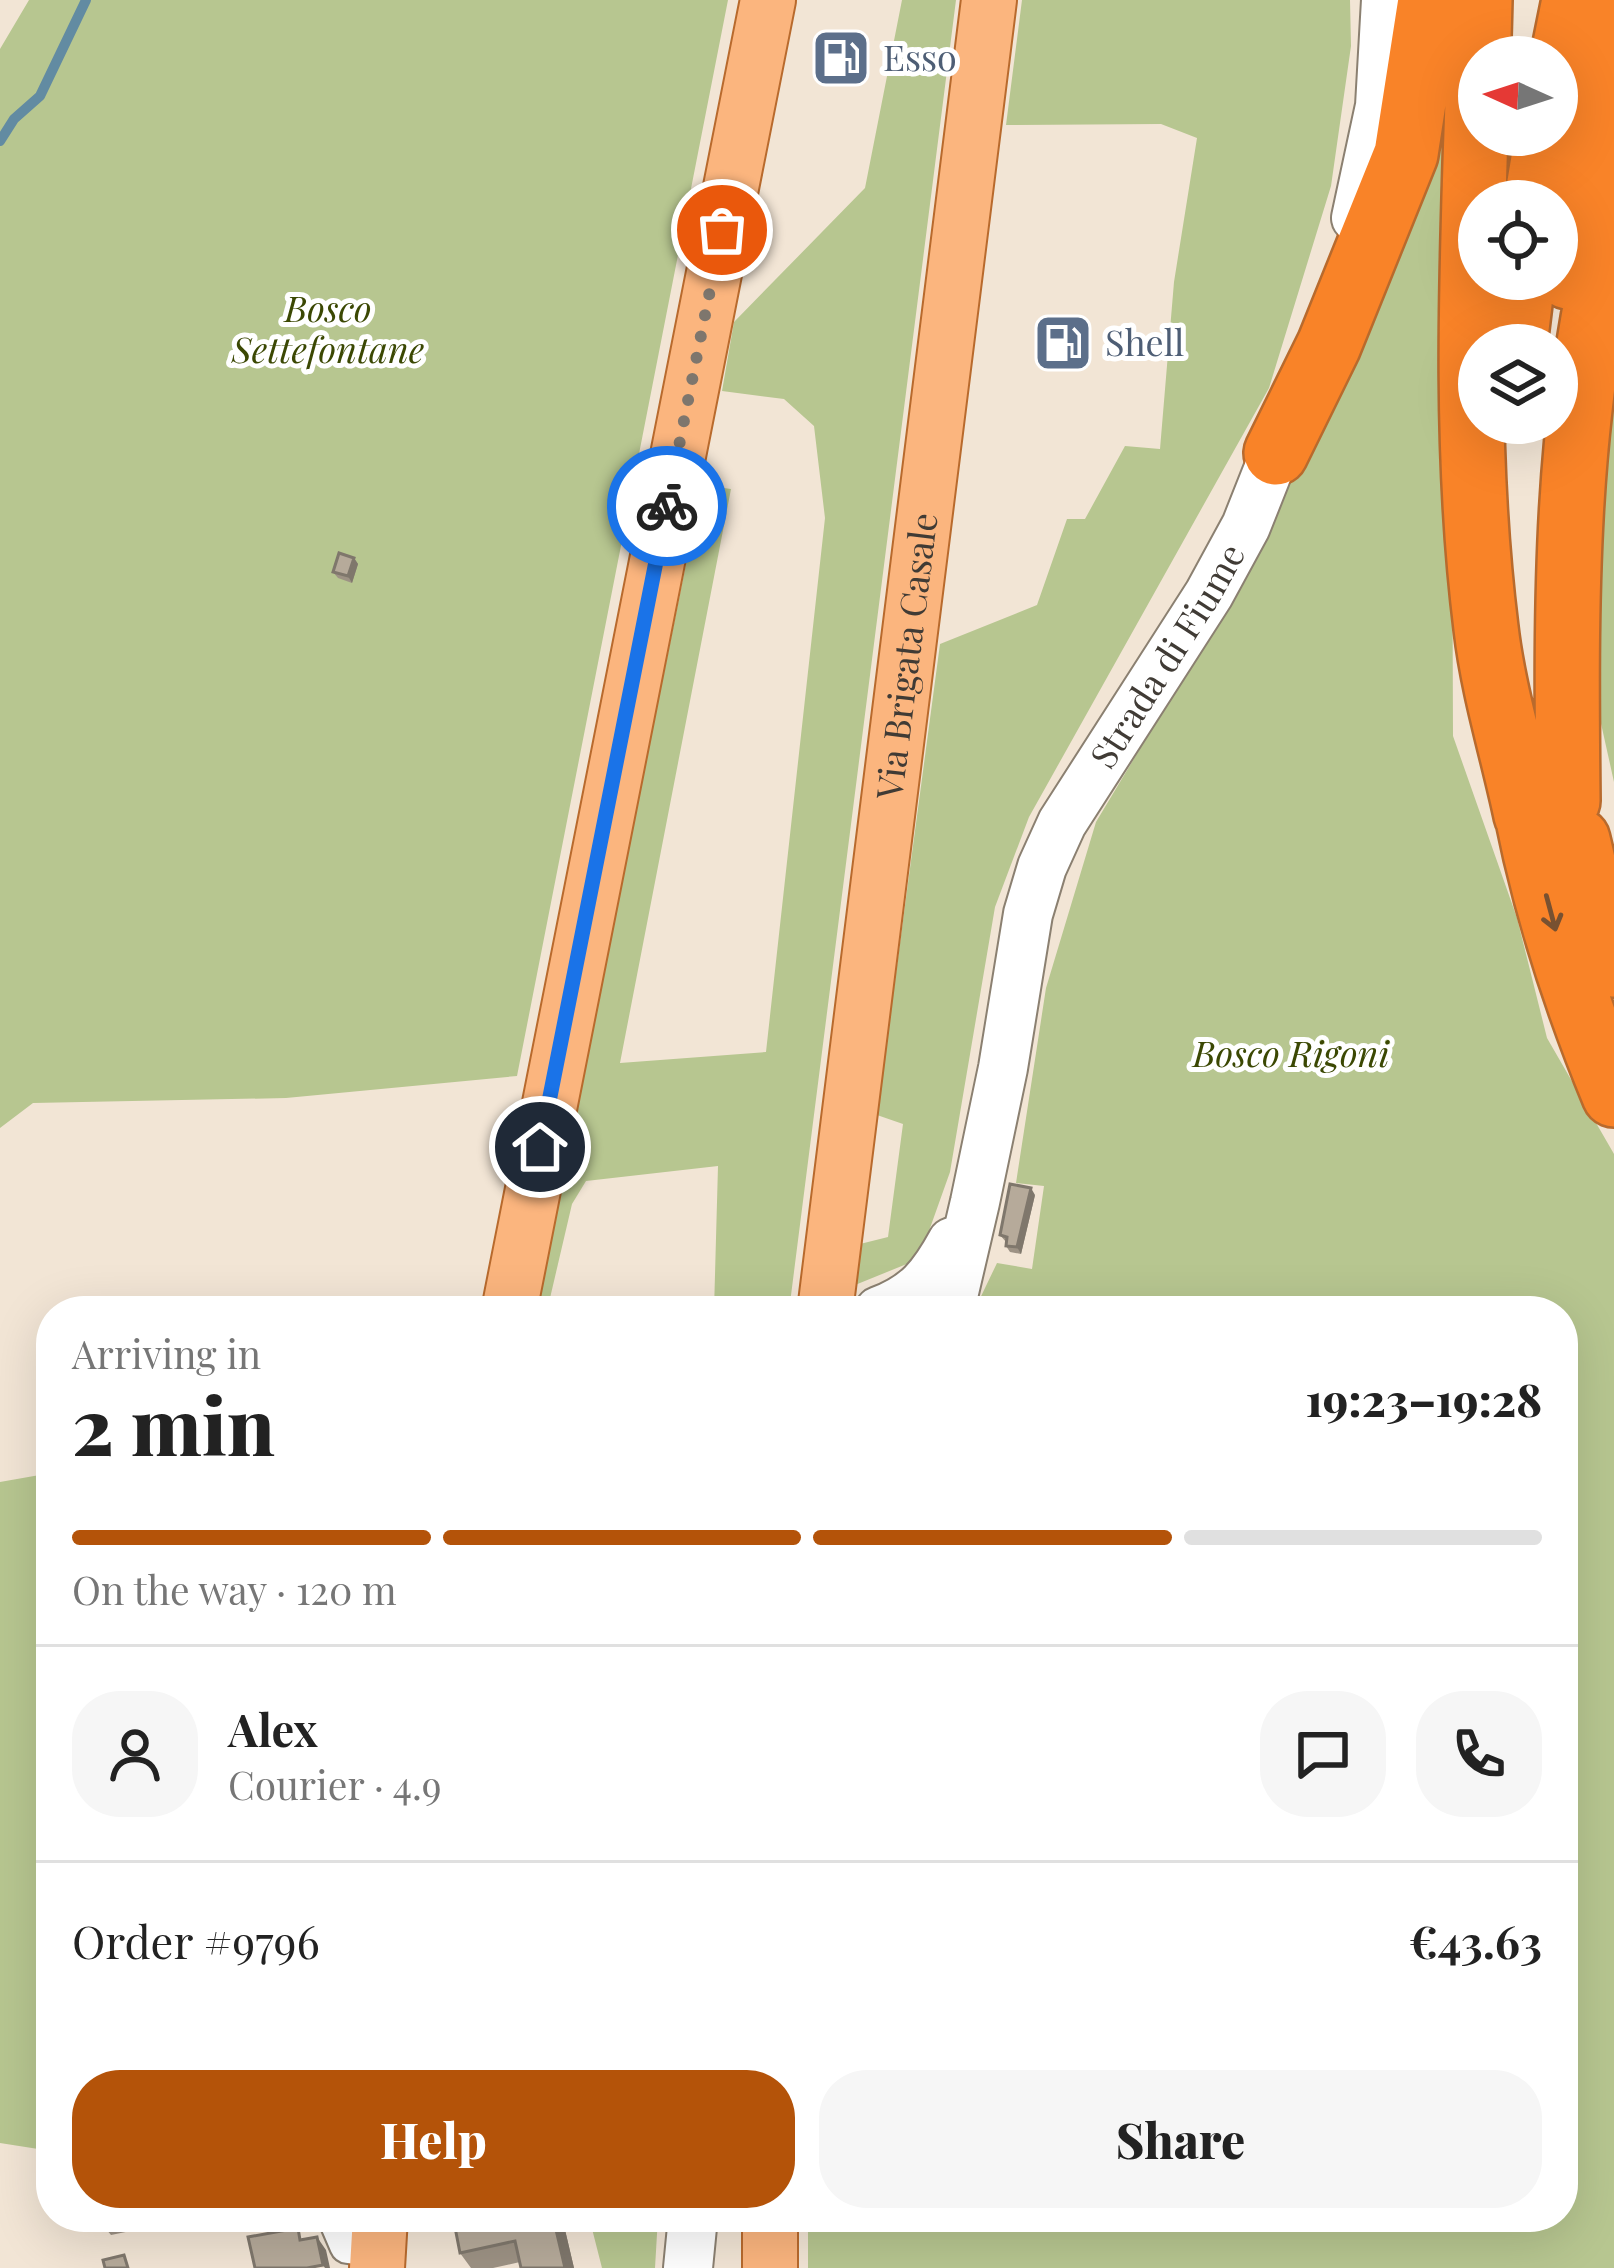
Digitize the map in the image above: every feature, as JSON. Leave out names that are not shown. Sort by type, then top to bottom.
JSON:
[{"type":"highway","points":[[1276,453],[1329,345],[1406,154],[1430,0]]},
{"type":"highway","points":[[1488,36],[1516,0]]},
{"type":"highway","points":[[1567,36],[1574,0]]},
{"type":"highway","points":[[1562,324],[1614,28]]},
{"type":"highway","points":[[1481,163],[1473,472],[1486,632],[1547,808],[1581,1016],[1614,1095]]},
{"type":"highway","points":[[1547,808],[1566,614],[1570,494],[1585,374],[1614,223]]},
{"type":"highway","points":[[1505,444],[1501,604],[1511,724],[1592,899],[1614,965]]},
{"type":"highway","points":[[1547,808],[1551,444]]},
{"type":"main road","points":[[512,1296],[768,0]]},
{"type":"main road","name":"Via Brigata Casale","points":[[833,1296],[989,0]]},
{"type":"main road","name":"Strada di Fiume","points":[[952,1296],[1003,1068],[1020,952],[1042,867],[1062,824],[1209,594],[1246,526],[1276,453],[1359,211],[1380,106],[1386,0]]},
{"type":"main road","points":[[911,1296],[934,1276],[975,1202]]},
{"type":"main road","points":[[688,2268],[692,2232]]},
{"type":"main road","points":[[770,2232],[770,2268]]},
{"type":"green space","name":"Bosco Settefontane","points":[[29,0],[728,0],[517,1076],[286,1098],[33,1103],[0,1128],[0,49]]},
{"type":"green space","points":[[902,0],[956,0],[791,1296],[714,1296],[718,1166],[586,1181],[572,1204],[551,1296],[538,1296],[702,485],[731,489],[620,1063],[766,1052],[825,518],[814,426],[784,399],[722,391],[734,322],[865,188]]},
{"type":"green space","points":[[1022,0],[1350,0],[1351,46],[1331,186],[1269,388],[1029,817],[995,907],[950,1172],[919,1259],[855,1285],[860,1244],[888,1237],[903,1124],[877,1115],[940,644],[1037,605],[1067,519],[1085,519],[1125,446],[1160,449],[1174,282],[1197,138],[1161,124],[1006,125]]},
{"type":"green space","name":"Bosco Rigoni","points":[[1442,0],[1451,156],[1453,736],[1517,918],[1547,1038],[1614,1154],[1614,2268],[808,2268],[808,2232],[1578,2232],[1578,1296],[981,1296],[997,1263],[1032,1269],[1044,1186],[1016,1183],[1046,988],[1096,822],[1264,542],[1400,225]]},
{"type":"green space","points":[[1614,343],[1614,782],[1600,719],[1600,434]]},
{"type":"green space","points":[[36,1476],[36,2149],[0,2143],[0,1482]]},
{"type":"green space","points":[[593,2232],[657,2232],[655,2268],[602,2268]]},
{"type":"building","points":[[339,553],[354,558],[348,576],[333,572]]},
{"type":"building","points":[[1010,1184],[1031,1188],[1017,1247],[1006,1246],[1007,1237],[1000,1235]]},
{"type":"building","points":[[299,2232],[300,2240],[317,2237],[323,2265],[255,2268],[248,2237]]},
{"type":"building","points":[[456,2232],[557,2232],[565,2268],[521,2268],[515,2241],[460,2253]]},
{"type":"building","points":[[124,2255],[128,2268],[105,2268],[103,2260]]},
{"type":"waterway","points":[[0,141],[14,119],[40,96],[86,0]]},
{"type":"way so far","points":[[667,506],[722,230]]},
{"type":"place","name":"Esso","points":[[841,58]]},
{"type":"place","name":"Shell","points":[[1063,343]]},
{"type":"route","points":[[540,1147],[667,506]]}]
